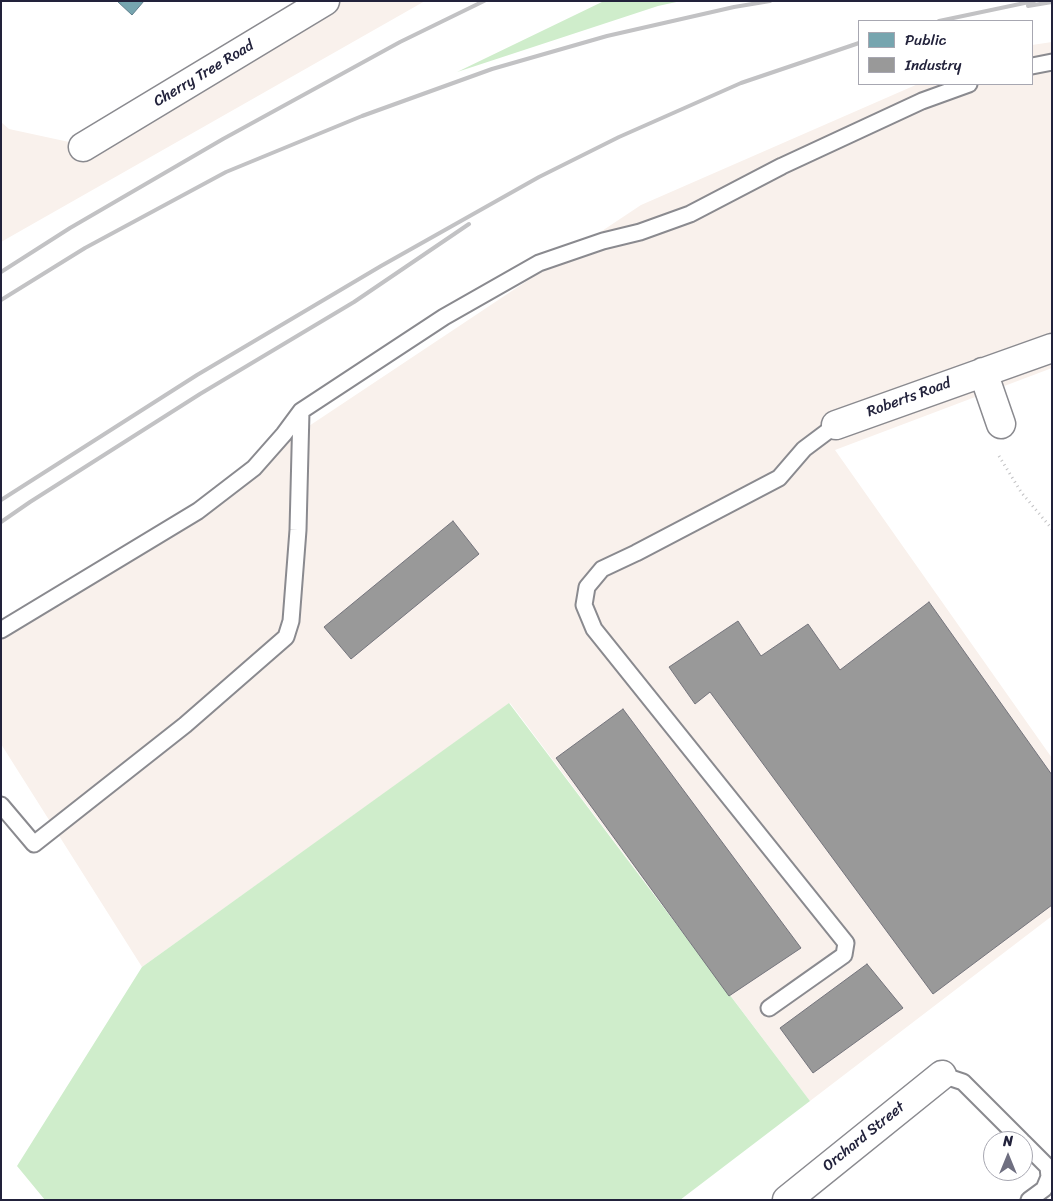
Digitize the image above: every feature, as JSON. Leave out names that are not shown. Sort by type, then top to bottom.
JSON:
[{"type":"street","name":"Cherry Tree Road","points":[[83,147],[325,1]]},
{"type":"street","name":"Roberts Road","points":[[836,425],[1052,348]]},
{"type":"street","points":[[983,372],[1001,424]]},
{"type":"street","name":"Orchard Street","points":[[787,1200],[942,1075]]},
{"type":"lane","points":[[1033,66],[1052,62]]},
{"type":"lane","points":[[1,630],[198,511],[254,468],[302,411],[444,317],[539,263],[604,241],[640,232],[690,214],[782,166],[922,100],[966,85]]},
{"type":"lane","points":[[1,805],[34,844],[186,725],[286,638],[291,621],[298,530],[302,411]]},
{"type":"lane","points":[[768,1008],[844,955],[846,943],[594,629],[584,605],[586,587],[602,568],[636,553],[779,478],[804,449],[836,425]]},
{"type":"lane","points":[[942,1075],[963,1082],[1011,1131]]},
{"type":"lane","points":[[1029,1200],[1044,1189],[1049,1177],[1048,1166],[1033,1152]]},
{"type":"path","points":[[1001,424],[996,449],[1021,492],[1052,530]]},
{"type":"shaded area","points":[[327,1],[425,1],[1,242],[1,122],[9,129],[83,145]]},
{"type":"shaded area","points":[[1052,42],[1052,368],[835,450],[1052,758],[1052,916],[810,1101],[510,703],[142,967],[1,744],[1,631],[641,205],[916,85],[1033,85],[1033,45]]},
{"type":"green space","points":[[604,1],[681,1],[658,6],[457,72]]},
{"type":"green space","points":[[509,703],[810,1101],[680,1200],[45,1200],[17,1166],[142,967]]},
{"type":"building: Public","points":[[117,1],[144,1],[132,15]]},
{"type":"building: Industry","points":[[453,521],[479,554],[351,659],[324,627]]},
{"type":"building: Industry","points":[[929,602],[1052,775],[1052,905],[933,994],[710,692],[695,704],[669,667],[738,621],[761,656],[808,624],[840,670]]},
{"type":"building: Industry","points":[[623,709],[801,948],[729,996],[556,758]]},
{"type":"building: Industry","points":[[867,964],[903,1008],[813,1073],[780,1028]]},
{"type":"railway","points":[[1,272],[70,228],[223,139],[400,42],[484,1]]},
{"type":"railway","points":[[1,300],[85,248],[226,172],[362,116],[492,69],[607,36],[734,7],[770,1]]},
{"type":"railway","points":[[944,20],[1034,1]]},
{"type":"railway","points":[[1028,6],[1052,2]]},
{"type":"railway","points":[[1,500],[197,375],[381,266],[539,177],[619,137],[741,83],[858,43]]},
{"type":"railway","points":[[1,522],[200,394],[354,302],[469,224]]}]
